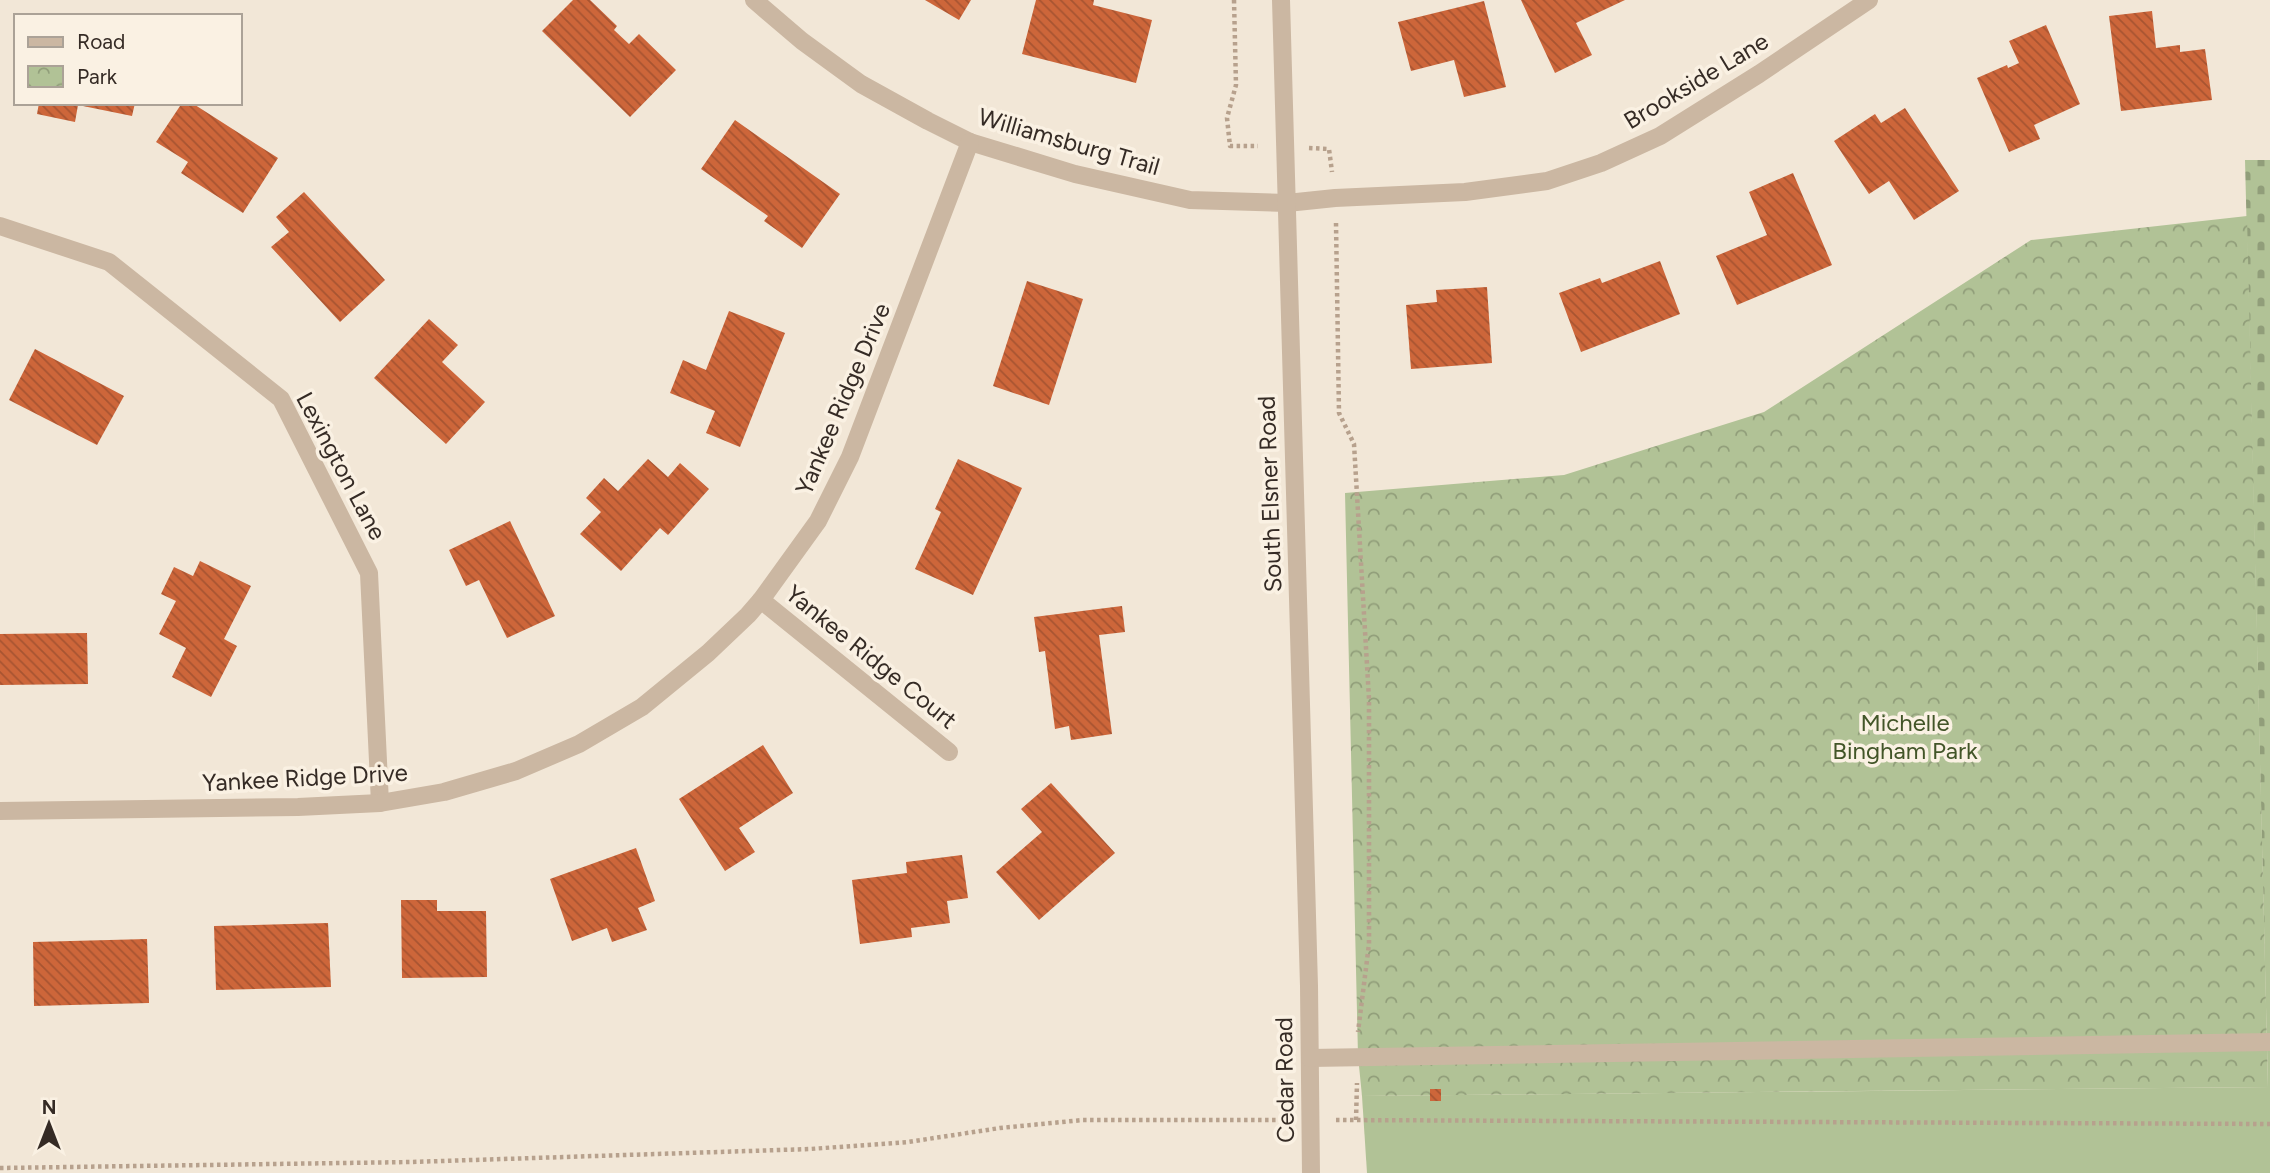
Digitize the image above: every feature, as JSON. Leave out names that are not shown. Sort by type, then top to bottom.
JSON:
[{"type":"street","name":"Williamsburg Trail","points":[[754,0],[802,41],[861,83],[970,142],[1075,174],[1191,200],[1287,203]]},
{"type":"street","name":"South Elsner Road","points":[[1281,0],[1309,986]]},
{"type":"street","name":"Brookside Lane","points":[[1287,203],[1465,192],[1547,181],[1601,163],[1660,136],[1759,74],[1868,0]]},
{"type":"street","name":"Yankee Ridge Drive","points":[[0,811],[298,807],[380,803],[444,792],[516,771],[579,744],[642,707],[709,653],[761,600],[818,521],[850,457],[970,142]]},
{"type":"street","name":"Lexington Lane","points":[[0,226],[109,262],[281,399],[369,573],[380,803]]},
{"type":"street","name":"Yankee Ridge Court","points":[[761,600],[949,752]]},
{"type":"street","name":"Cedar Road","points":[[1309,986],[1311,1173]]},
{"type":"street","points":[[1310,1058],[2270,1042]]},
{"type":"path","points":[[1234,0],[1236,85],[1227,118],[1230,146],[1329,149],[1335,198],[1339,413],[1354,444],[1369,699],[1369,944],[1358,1024],[1356,1120]]},
{"type":"path","points":[[0,1168],[411,1163],[782,1150],[908,1142],[1000,1128],[1083,1120],[2270,1125]]},
{"type":"green space","points":[[2245,160],[2270,160],[2270,1087],[2268,1087]]},
{"type":"green space","name":"Michelle Bingham Park","points":[[2247,216],[2268,1087],[1362,1096],[1358,1056],[1345,493],[1564,475],[1764,412],[2031,240]]},
{"type":"green space","points":[[2270,1087],[2270,1173],[1367,1173],[1362,1096]]},
{"type":"building","points":[[573,0],[590,0],[617,26],[614,30],[629,44],[639,34],[676,70],[630,117],[542,31]]},
{"type":"building","points":[[925,0],[971,0],[959,20]]},
{"type":"building","points":[[1036,0],[1094,0],[1093,5],[1152,20],[1136,83],[1022,54]]},
{"type":"building","points":[[1521,0],[1625,0],[1576,23],[1592,55],[1555,73]]},
{"type":"building","points":[[1484,1],[1506,87],[1464,97],[1454,60],[1411,71],[1398,22]]},
{"type":"building","points":[[2152,11],[2156,48],[2180,45],[2180,52],[2205,49],[2212,100],[2121,111],[2109,16]]},
{"type":"building","points":[[2046,25],[2080,104],[2034,125],[2040,139],[2009,152],[1977,78],[2007,65],[2008,68],[2019,63],[2009,41]]},
{"type":"building","points":[[39,105],[78,105],[75,122],[37,114]]},
{"type":"building","points":[[78,105],[135,105],[132,116]]},
{"type":"building","points":[[181,105],[195,105],[278,158],[243,213],[181,173],[188,162],[156,142]]},
{"type":"building","points":[[1905,108],[1959,191],[1914,220],[1889,181],[1869,194],[1834,141],[1875,114],[1881,123]]},
{"type":"building","points":[[735,120],[840,194],[802,248],[764,221],[768,216],[701,169]]},
{"type":"building","points":[[1793,173],[1832,265],[1737,305],[1716,256],[1767,235],[1749,192]]},
{"type":"building","points":[[304,192],[385,280],[340,322],[271,247],[289,232],[276,217]]},
{"type":"building","points":[[1660,261],[1680,314],[1581,352],[1559,293],[1600,278],[1602,283]]},
{"type":"building","points":[[1027,281],[1083,299],[1049,405],[993,386]]},
{"type":"building","points":[[1487,287],[1492,363],[1411,369],[1406,305],[1437,302],[1436,290]]},
{"type":"building","points":[[729,311],[785,333],[740,447],[706,433],[715,411],[670,393],[683,360],[706,370]]},
{"type":"building","points":[[429,319],[458,345],[442,362],[485,402],[446,444],[374,378]]},
{"type":"building","points":[[35,349],[124,396],[97,445],[9,400]]},
{"type":"building","points":[[648,459],[668,477],[680,463],[709,489],[668,535],[660,528],[621,571],[580,534],[601,512],[586,498],[604,478],[618,491]]},
{"type":"building","points":[[958,459],[1022,488],[973,595],[915,569],[941,512],[935,509]]},
{"type":"building","points":[[510,521],[555,616],[507,638],[479,580],[466,586],[449,550]]},
{"type":"building","points":[[200,561],[251,586],[224,639],[237,646],[211,697],[172,677],[186,648],[159,634],[176,601],[161,594],[174,567],[193,576]]},
{"type":"building","points":[[1122,606],[1125,632],[1099,635],[1112,734],[1071,740],[1069,726],[1055,729],[1045,651],[1039,652],[1034,617]]},
{"type":"building","points":[[87,633],[88,684],[0,685],[0,634]]},
{"type":"building","points":[[763,745],[793,793],[739,828],[755,852],[725,871],[679,799]]},
{"type":"building","points":[[1051,783],[1115,853],[1039,920],[996,872],[1042,832],[1021,809]]},
{"type":"building","points":[[636,848],[655,901],[638,908],[647,930],[612,942],[607,928],[572,941],[550,879]]},
{"type":"building","points":[[962,855],[968,898],[947,901],[950,923],[911,928],[912,937],[860,944],[852,880],[907,873],[906,862]]},
{"type":"building","points":[[401,900],[437,900],[437,911],[486,911],[487,977],[402,978]]},
{"type":"building","points":[[328,923],[331,987],[216,990],[214,926]]},
{"type":"building","points":[[147,939],[149,1003],[34,1006],[33,942]]},
{"type":"building","points":[[1430,1089],[1441,1089],[1441,1101],[1430,1101]]}]
